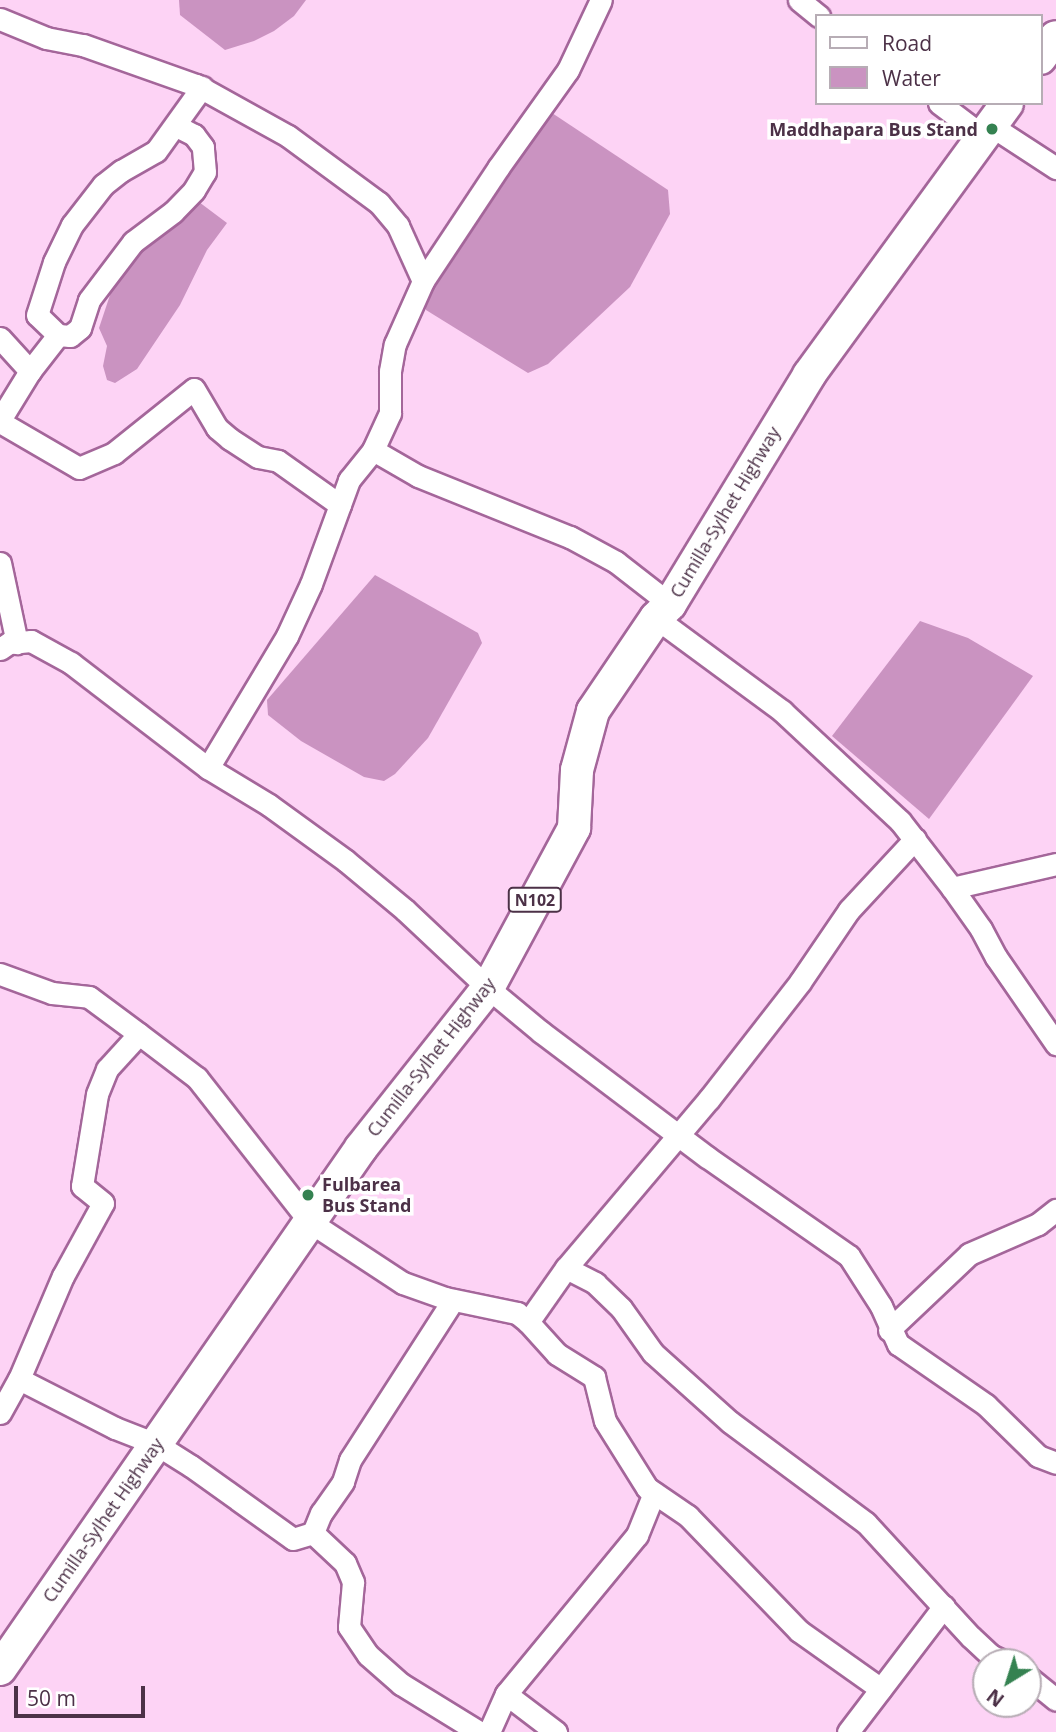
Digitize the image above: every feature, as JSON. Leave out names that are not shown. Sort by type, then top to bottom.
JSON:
[{"type":"highway","points":[[1042,55],[1056,37]]},
{"type":"highway","name":"Cumilla-Sylhet Highway","points":[[0,1669],[361,1148],[488,988],[574,828],[578,770],[593,711],[663,611],[809,375],[993,121]]},
{"type":"street","points":[[208,768],[287,636],[311,584],[349,480],[373,450],[390,413],[390,371],[395,344],[423,281],[498,167],[569,70],[601,0]]},
{"type":"street","points":[[799,0],[816,14]]},
{"type":"street","points":[[0,19],[46,38],[83,45],[202,88],[303,145],[379,203],[398,226],[423,281]]},
{"type":"street","points":[[176,126],[194,135],[204,147],[205,172],[194,190],[173,212],[133,242],[89,300],[80,328],[71,336],[58,335],[37,315],[54,262],[72,225],[103,185],[156,151],[202,88]]},
{"type":"street","points":[[945,105],[993,121],[1056,168]]},
{"type":"street","points":[[58,335],[30,371],[0,421],[79,468],[114,453],[194,389],[217,428],[230,439],[258,457],[278,461],[340,505]]},
{"type":"street","points":[[0,338],[30,371]]},
{"type":"street","points":[[373,450],[418,475],[570,537],[616,562],[663,611],[782,711],[900,821],[981,929],[996,957],[1056,1044]]},
{"type":"street","points":[[0,563],[8,646],[31,641],[71,663],[208,768],[269,805],[346,861],[405,909],[488,988],[678,1135],[849,1256],[881,1306],[889,1330],[898,1344],[986,1405],[1038,1456],[1056,1463]]},
{"type":"street","points":[[528,1322],[566,1268],[678,1135],[800,982],[849,910],[915,839]]},
{"type":"street","points":[[952,888],[1056,864]]},
{"type":"street","points":[[0,974],[52,993],[89,997],[197,1078],[310,1222],[403,1283],[453,1300],[517,1313],[557,1354],[594,1377],[605,1421],[647,1488],[688,1516],[799,1630],[881,1689]]},
{"type":"street","points":[[0,1413],[19,1379],[63,1276],[103,1203],[82,1186],[97,1094],[107,1069],[139,1034]]},
{"type":"street","points":[[889,1330],[969,1254],[1038,1224],[1056,1210]]},
{"type":"street","points":[[566,1268],[594,1283],[621,1308],[653,1353],[747,1436],[866,1523],[983,1648]]},
{"type":"street","points":[[313,1533],[321,1513],[343,1482],[350,1460],[453,1300]]},
{"type":"street","points":[[19,1379],[116,1428],[156,1444],[293,1539],[313,1533]]},
{"type":"street","points":[[489,1732],[506,1693],[637,1535],[654,1493]]},
{"type":"street","points":[[313,1533],[345,1563],[353,1582],[349,1627],[368,1655],[401,1684],[479,1732]]},
{"type":"street","points":[[848,1732],[944,1606]]},
{"type":"street","points":[[1042,1688],[1056,1700]]},
{"type":"street","points":[[506,1693],[556,1732]]},
{"type":"water","points":[[179,0],[306,0],[294,16],[274,31],[225,50],[180,15]]},
{"type":"water","points":[[549,111],[668,190],[670,214],[630,287],[548,364],[528,373],[426,310],[423,293]]},
{"type":"water","points":[[195,199],[227,223],[207,250],[180,305],[137,369],[115,383],[107,380],[103,366],[107,346],[99,328],[119,268]]},
{"type":"water","points":[[375,575],[478,633],[482,643],[428,738],[395,774],[384,781],[364,777],[301,741],[268,715],[267,700]]},
{"type":"water","points":[[920,621],[968,638],[1033,676],[929,819],[832,736]]},
{"type":"place","name":"Maddhapara Bus Stand","points":[[992,129]]},
{"type":"place","name":"Fulbarea Bus Stand","points":[[308,1195]]}]
